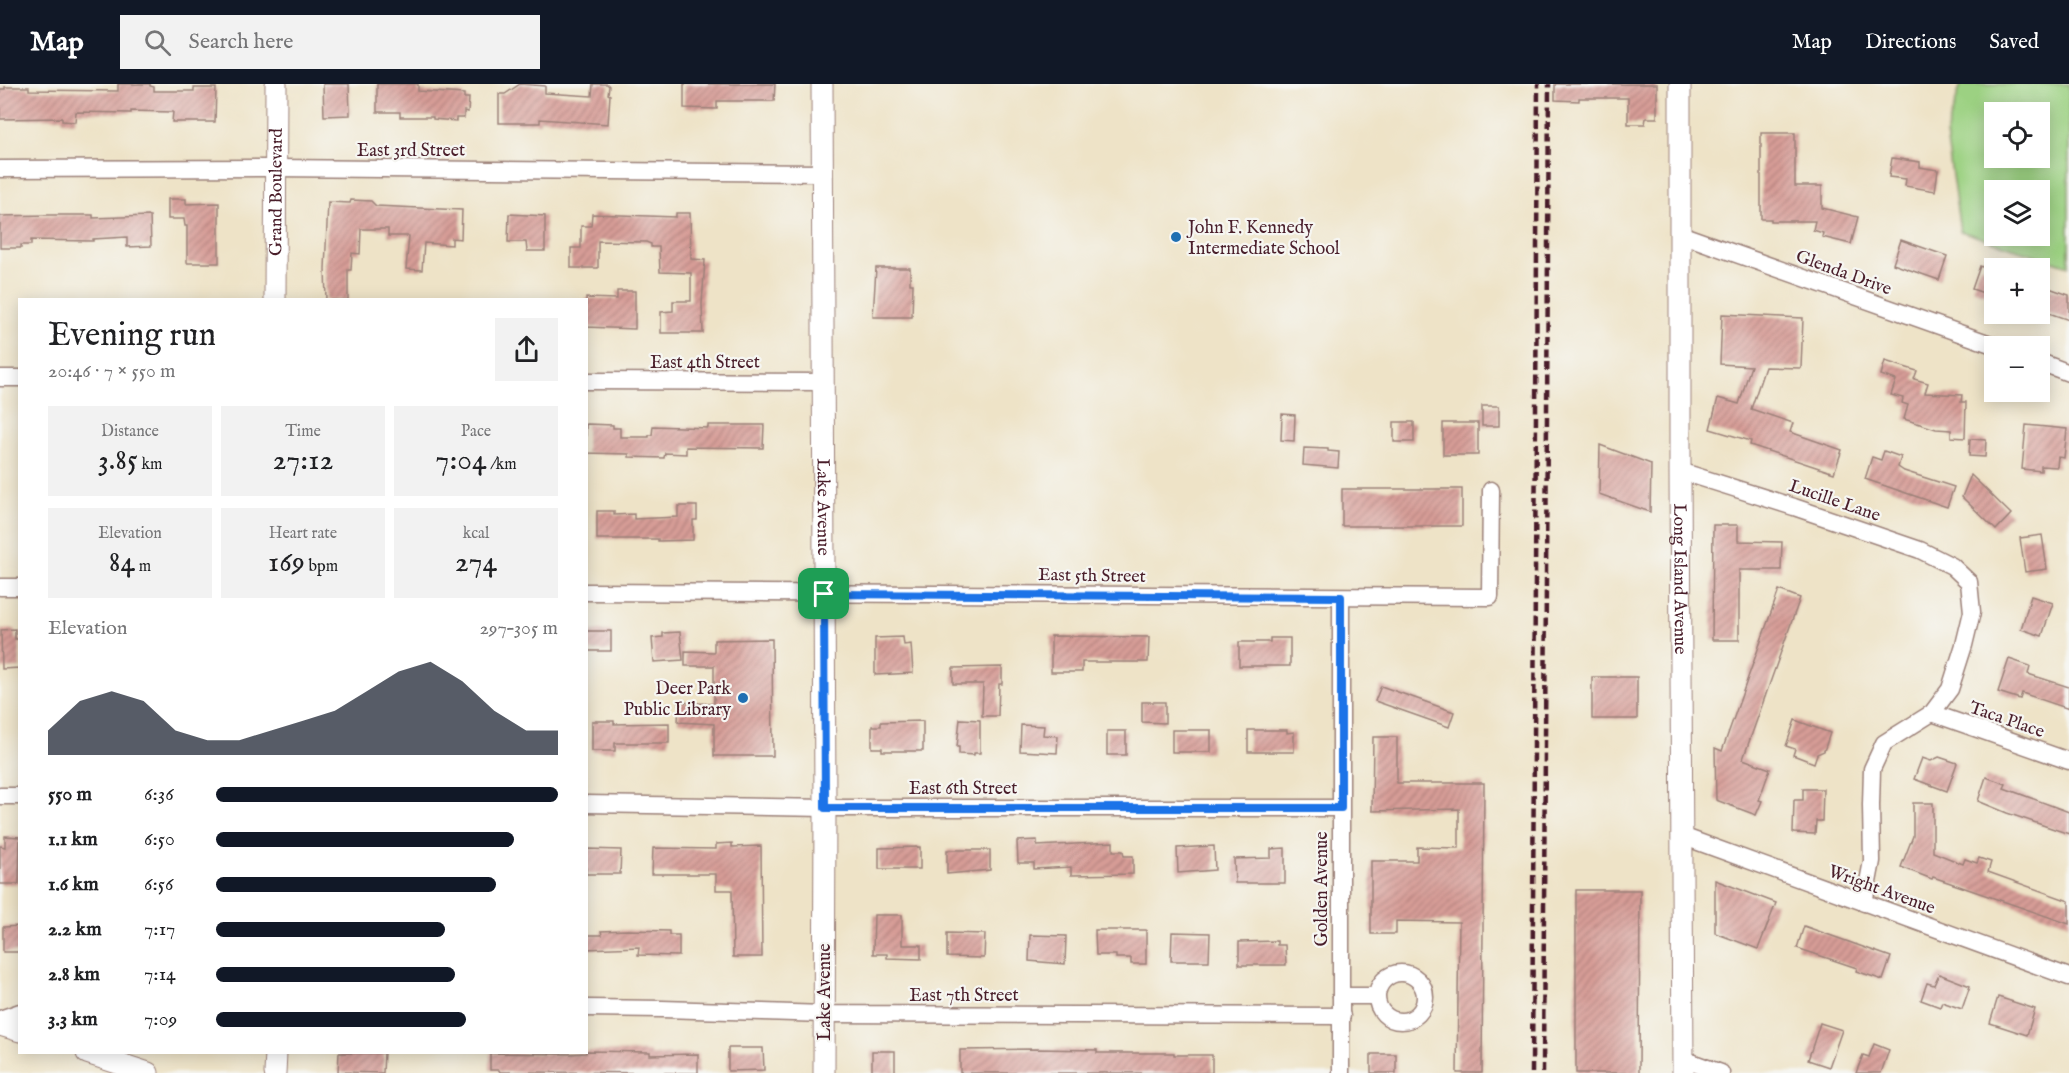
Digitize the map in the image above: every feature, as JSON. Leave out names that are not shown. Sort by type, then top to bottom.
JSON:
[{"type":"street","name":"Grand Boulevard","points":[[275,298],[276,84]]},
{"type":"street","name":"Lake Avenue","points":[[822,84],[824,1073]]},
{"type":"street","name":"Long Island Avenue","points":[[1680,84],[1683,1066]]},
{"type":"street","name":"East 3rd Street","points":[[0,169],[275,168],[823,173]]},
{"type":"street","name":"Glenda Drive","points":[[1680,234],[1984,342]]},
{"type":"street","points":[[2050,365],[2069,372]]},
{"type":"street","points":[[0,378],[18,378]]},
{"type":"street","name":"East 4th Street","points":[[588,381],[823,382]]},
{"type":"street","name":"Lucille Lane","points":[[1680,471],[1920,550],[1952,566],[1970,582],[1972,612],[1964,645],[1950,689],[1932,714]]},
{"type":"street","name":"East 5th Street","points":[[588,591],[1490,597],[1491,490]]},
{"type":"street","points":[[0,587],[18,587]]},
{"type":"street","name":"Golden Avenue","points":[[1341,597],[1341,1073]]},
{"type":"street","points":[[1864,903],[1872,861],[1870,805],[1872,769],[1884,743],[1932,714]]},
{"type":"street","name":"Taca Place","points":[[1932,714],[2069,761]]},
{"type":"street","points":[[0,796],[18,796]]},
{"type":"street","name":"East 6th Street","points":[[588,804],[825,808],[1341,808]]},
{"type":"street","name":"Wright Avenue","points":[[1682,836],[2069,977]]},
{"type":"street","points":[[1341,996],[1377,996]]},
{"type":"street","name":"East 7th Street","points":[[588,1008],[824,1014],[1342,1016]]},
{"type":"street","points":[[0,1019],[18,1013]]},
{"type":"street","points":[[0,1025],[18,1030]]},
{"type":"street","points":[[90,1054],[148,1073]]},
{"type":"street","points":[[275,1073],[276,1054]]},
{"type":"street","points":[[1683,1066],[1721,1073]]},
{"type":"green space","points":[[1961,84],[2069,84],[2069,266],[2050,258],[2007,246],[2050,246],[2050,180],[1984,180],[1984,239],[1960,231],[1946,134]]},
{"type":"building","points":[[118,84],[150,84],[154,87],[154,91],[194,91],[194,88],[216,88],[215,122],[172,122],[173,112],[131,111],[131,113],[76,112],[75,122],[62,121],[62,118],[0,119],[0,89],[5,89],[5,87],[29,87],[29,90],[118,91]]},
{"type":"building","points":[[323,84],[349,84],[350,115],[324,116]]},
{"type":"building","points":[[377,84],[418,84],[418,91],[464,94],[464,98],[469,98],[468,112],[464,111],[464,118],[456,118],[456,121],[433,119],[433,117],[400,117],[400,112],[377,112]]},
{"type":"building","points":[[520,84],[545,86],[545,93],[592,96],[593,84],[607,84],[610,95],[608,124],[540,119],[540,123],[499,123],[499,94],[505,94]]},
{"type":"building","points":[[684,84],[775,84],[774,101],[717,101],[717,109],[684,108]]},
{"type":"building","points":[[1555,84],[1657,84],[1657,118],[1646,118],[1645,124],[1628,124],[1628,98],[1555,100]]},
{"type":"building","points":[[1761,133],[1795,133],[1795,186],[1822,186],[1822,208],[1858,217],[1851,244],[1822,237],[1823,233],[1813,230],[1815,221],[1761,219]]},
{"type":"building","points":[[1892,158],[1920,162],[1920,167],[1938,170],[1935,191],[1905,186],[1906,179],[1889,177]]},
{"type":"building","points":[[168,199],[186,199],[186,204],[219,203],[219,263],[187,263],[187,226],[185,226],[184,219],[168,219]]},
{"type":"building","points":[[351,200],[371,201],[376,206],[462,210],[461,239],[452,238],[452,245],[424,243],[422,270],[406,269],[409,236],[388,236],[388,229],[361,229],[360,254],[352,253],[351,270],[348,270],[348,298],[326,298],[328,202],[350,203]]},
{"type":"building","points":[[676,213],[690,213],[691,259],[705,260],[703,333],[661,333],[661,312],[673,311],[673,301],[691,301],[691,273],[660,272],[659,247],[651,247],[651,244],[646,242],[598,241],[598,268],[571,268],[571,248],[581,248],[581,226],[591,226],[592,214],[676,217]]},
{"type":"building","points":[[509,214],[545,216],[545,251],[527,251],[526,242],[508,242]]},
{"type":"building","points":[[93,215],[93,218],[150,216],[151,246],[127,247],[127,237],[93,239],[93,241],[31,240],[31,245],[21,245],[21,248],[0,248],[0,216]]},
{"type":"building","points":[[1901,240],[1947,256],[1939,280],[1893,264]]},
{"type":"building","points":[[1980,266],[1984,268],[1984,293],[1972,289]]},
{"type":"building","points":[[876,268],[910,268],[910,284],[913,284],[912,317],[873,317]]},
{"type":"building","points":[[2050,288],[2069,295],[2069,320],[2050,313]]},
{"type":"building","points":[[617,291],[635,291],[635,329],[588,327],[588,298],[617,299]]},
{"type":"building","points":[[1722,314],[1803,318],[1801,368],[1765,367],[1751,409],[1793,423],[1790,432],[1842,450],[1834,473],[1750,445],[1751,441],[1710,429],[1718,398],[1739,404],[1751,366],[1720,364]]},
{"type":"building","points":[[1885,361],[1917,371],[1914,379],[1928,383],[1925,393],[1962,395],[1961,402],[1966,402],[1965,438],[1951,437],[1951,430],[1936,429],[1904,419],[1908,405],[1902,403],[1903,398],[1891,395],[1896,380],[1881,375]]},
{"type":"building","points":[[1482,406],[1499,406],[1499,426],[1482,426]]},
{"type":"building","points":[[1282,414],[1295,415],[1294,441],[1281,440]]},
{"type":"building","points":[[1394,422],[1414,422],[1414,442],[1394,442]]},
{"type":"building","points":[[1443,423],[1478,423],[1478,455],[1443,455]]},
{"type":"building","points":[[588,424],[613,425],[613,428],[620,428],[620,437],[649,437],[652,435],[653,426],[708,428],[708,425],[764,425],[763,448],[686,447],[686,454],[665,453],[664,458],[629,457],[629,454],[588,453]]},
{"type":"building","points":[[2026,425],[2067,429],[2064,458],[2058,457],[2057,467],[2041,466],[2041,471],[2022,469]]},
{"type":"building","points":[[1970,439],[1986,440],[1985,457],[1969,456]]},
{"type":"building","points":[[1600,445],[1651,464],[1650,512],[1599,494]]},
{"type":"building","points":[[1304,448],[1339,452],[1338,468],[1303,465]]},
{"type":"building","points":[[1884,451],[1901,457],[1898,467],[1904,471],[1954,487],[1947,507],[1865,479],[1872,457],[1881,460]]},
{"type":"building","points":[[1971,475],[2011,514],[1996,530],[1962,497]]},
{"type":"building","points":[[1342,489],[1462,489],[1462,526],[1342,526]]},
{"type":"building","points":[[678,506],[697,506],[697,520],[693,520],[693,540],[597,539],[597,511],[614,511],[614,515],[634,514],[634,519],[678,517]]},
{"type":"building","points":[[1713,525],[1738,525],[1738,541],[1782,542],[1781,570],[1739,570],[1739,640],[1712,640]]},
{"type":"building","points":[[2042,535],[2047,569],[2025,572],[2020,538]]},
{"type":"building","points":[[1779,590],[1800,598],[1743,759],[1770,769],[1756,815],[1716,800],[1715,748],[1722,751]]},
{"type":"building","points":[[2031,596],[2053,603],[2042,636],[2021,629]]},
{"type":"building","points":[[15,629],[15,639],[18,639],[18,668],[2,669],[1,630]]},
{"type":"building","points":[[588,631],[611,631],[611,651],[588,651]]},
{"type":"building","points":[[680,632],[683,660],[654,662],[652,638],[663,637],[663,633]]},
{"type":"building","points":[[1051,636],[1149,637],[1148,662],[1082,662],[1082,672],[1051,672]]},
{"type":"building","points":[[903,637],[904,645],[911,644],[913,673],[875,675],[875,638]]},
{"type":"building","points":[[1270,638],[1290,638],[1290,666],[1239,666],[1239,642],[1270,642]]},
{"type":"building","name":"Deer Park Public Library","points":[[772,639],[773,756],[714,756],[714,724],[678,722],[679,702],[714,704],[714,666],[685,666],[685,651],[714,652],[714,640]]},
{"type":"building","points":[[2009,659],[2030,666],[2028,674],[2069,687],[2069,709],[2022,693],[2020,699],[1998,692]]},
{"type":"building","points":[[1002,667],[998,716],[982,716],[983,684],[953,684],[953,668]]},
{"type":"building","points":[[1592,677],[1637,677],[1637,719],[1592,719]]},
{"type":"building","points":[[1381,686],[1454,712],[1449,727],[1375,701]]},
{"type":"building","points":[[1142,702],[1165,702],[1165,723],[1142,722]]},
{"type":"building","points":[[960,719],[980,720],[980,753],[959,754],[959,747],[957,747]]},
{"type":"building","points":[[1795,720],[1830,733],[1824,751],[1817,754],[1814,763],[1793,755],[1795,749],[1786,746]]},
{"type":"building","points":[[592,721],[614,721],[614,724],[669,723],[669,743],[615,743],[615,751],[592,751]]},
{"type":"building","points":[[923,721],[923,751],[882,751],[882,748],[872,748],[872,726],[881,726],[881,722]]},
{"type":"building","points":[[1021,725],[1044,726],[1043,735],[1058,736],[1057,753],[1020,751]]},
{"type":"building","points":[[1172,730],[1211,730],[1211,752],[1172,752]]},
{"type":"building","points":[[1248,730],[1294,732],[1294,752],[1248,752]]},
{"type":"building","points":[[1107,731],[1126,731],[1126,755],[1107,755]]},
{"type":"building","points":[[1373,737],[1397,737],[1397,783],[1484,783],[1482,1073],[1457,1073],[1459,922],[1396,921],[1396,934],[1371,934],[1371,861],[1417,861],[1417,847],[1459,848],[1459,809],[1372,811]]},
{"type":"building","points":[[1939,757],[1957,763],[1947,791],[1914,779],[1922,758],[1931,761]]},
{"type":"building","points":[[1986,777],[2006,784],[2004,788],[2069,812],[2069,834],[1978,801]]},
{"type":"building","points":[[1803,789],[1823,789],[1822,821],[1816,821],[1815,834],[1793,833],[1794,800],[1803,800]]},
{"type":"building","points":[[1913,803],[1933,803],[1933,852],[1963,864],[1965,859],[1977,863],[1979,858],[1991,862],[1988,872],[2069,901],[2069,924],[1901,867],[1913,836]]},
{"type":"building","points":[[5,836],[18,837],[18,884],[0,884],[0,846],[5,847]]},
{"type":"building","points":[[1037,840],[1037,846],[1113,842],[1113,851],[1123,851],[1124,856],[1133,856],[1133,874],[1071,875],[1071,867],[1034,869],[1034,863],[1018,863],[1017,841]]},
{"type":"building","points":[[732,843],[732,847],[761,846],[762,957],[733,957],[732,890],[716,890],[716,874],[652,874],[653,848],[716,849],[716,844]]},
{"type":"building","points":[[1214,846],[1215,870],[1178,873],[1177,848]]},
{"type":"building","points":[[920,847],[920,869],[879,869],[879,848]]},
{"type":"building","points":[[1285,848],[1285,883],[1235,883],[1234,859],[1271,858],[1271,849]]},
{"type":"building","points":[[588,849],[621,850],[620,874],[588,874]]},
{"type":"building","points":[[947,850],[990,850],[990,870],[947,874]]},
{"type":"building","points":[[1715,880],[1776,903],[1758,949],[1715,933]]},
{"type":"building","points":[[1576,890],[1640,890],[1639,1073],[1576,1073]]},
{"type":"building","points":[[874,915],[902,915],[902,945],[921,945],[921,959],[887,958],[887,954],[873,954]]},
{"type":"building","points":[[18,926],[18,952],[3,952],[3,927]]},
{"type":"building","points":[[1804,926],[1891,957],[1883,980],[1856,971],[1857,968],[1797,948]]},
{"type":"building","points":[[1095,930],[1146,930],[1146,964],[1131,964],[1131,958],[1116,958],[1116,955],[1096,955]]},
{"type":"building","points":[[601,931],[669,931],[669,935],[679,935],[679,956],[638,955],[639,947],[588,949],[588,935],[602,935]]},
{"type":"building","points":[[1172,932],[1210,933],[1209,961],[1171,961]]},
{"type":"building","points":[[947,933],[985,934],[984,958],[947,957]]},
{"type":"building","points":[[1030,935],[1066,936],[1065,964],[1029,961]]},
{"type":"building","points":[[1277,941],[1277,945],[1285,945],[1286,965],[1239,965],[1239,942]]},
{"type":"building","points":[[1939,974],[1970,986],[1962,1009],[1942,1002],[1940,1007],[1921,1000],[1927,983],[1934,985]]},
{"type":"building","points":[[1998,997],[2035,1009],[2027,1035],[1990,1023]]},
{"type":"building","points":[[1820,1023],[1842,1030],[1829,1067],[1808,1060]]},
{"type":"building","points":[[1874,1044],[1889,1050],[1881,1073],[1856,1073],[1863,1055],[1869,1057]]},
{"type":"building","points":[[728,1048],[763,1048],[764,1070],[728,1071]]},
{"type":"building","points":[[960,1050],[1097,1050],[1097,1053],[1212,1055],[1212,1073],[960,1073]]},
{"type":"building","points":[[588,1051],[650,1052],[650,1055],[698,1054],[698,1073],[500,1072],[490,1070],[490,1054],[588,1054]]},
{"type":"building","points":[[872,1051],[895,1051],[895,1073],[872,1073]]},
{"type":"building","points":[[339,1054],[384,1054],[383,1073],[338,1072]]},
{"type":"building","points":[[1371,1054],[1396,1054],[1396,1073],[1371,1073]]},
{"type":"railway","points":[[1532,1073],[1538,84]]},
{"type":"railway","points":[[1543,1073],[1549,84]]},
{"type":"place","name":"John F. Kennedy Intermediate School","points":[[1176,237]]},
{"type":"place","name":"Deer Park Public Library","points":[[743,698]]},
{"type":"route","points":[[824,594],[1341,597],[1341,808],[825,808],[824,594]]}]
